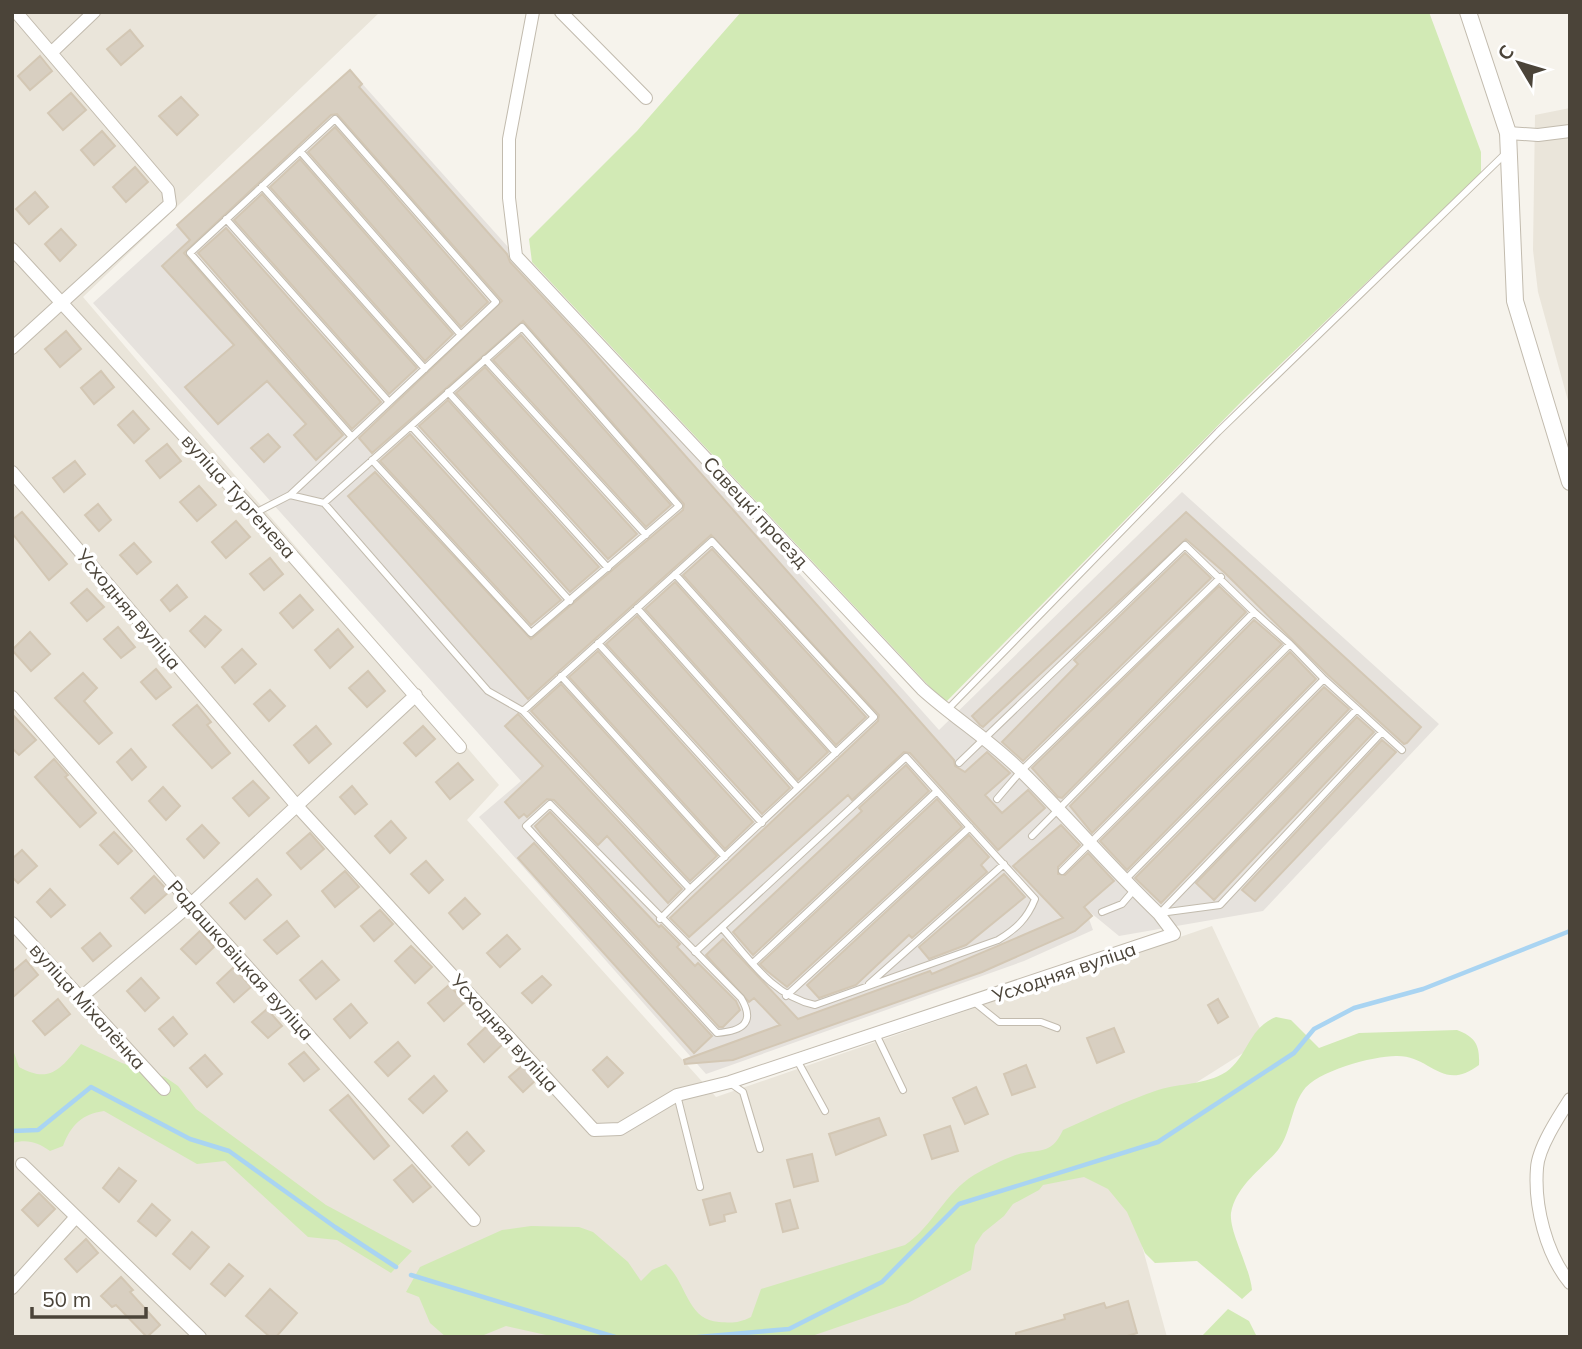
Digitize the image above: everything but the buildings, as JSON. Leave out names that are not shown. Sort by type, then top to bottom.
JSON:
[{"type":"street","points":[[12,348],[170,204],[168,190],[16,12]]},
{"type":"street","points":[[51,53],[94,12]]},
{"type":"street","name":"Савецкі праезд","points":[[533,12],[509,139],[509,198],[516,256],[946,711],[983,736],[1021,771],[1126,879],[1174,934]]},
{"type":"street","points":[[561,12],[646,98]]},
{"type":"street","points":[[1468,12],[1509,141],[1515,300],[1570,482]]},
{"type":"street","points":[[1509,141],[1570,131]]},
{"type":"street","name":"вуліца Тургенева","points":[[12,249],[255,513],[460,747]]},
{"type":"street","name":"Усходняя вуліца","points":[[12,472],[297,806],[594,1130],[620,1129],[677,1095],[730,1082],[1174,934]]},
{"type":"street","points":[[79,999],[191,904],[416,695]]},
{"type":"street","name":"Радашковіцкая вуліца","points":[[12,697],[191,904],[474,1220]]},
{"type":"street","name":"вуліца Міхалёнка","points":[[12,923],[164,1089]]},
{"type":"street","points":[[1570,1099],[1556,1119],[1536,1166],[1540,1209],[1556,1265],[1570,1283]]},
{"type":"street","points":[[22,1164],[200,1337]]},
{"type":"street","points":[[12,1288],[75,1218]]},
{"type":"lane","points":[[255,513],[290,495],[425,369],[496,302],[335,119],[190,253],[352,437]]},
{"type":"lane","points":[[946,711],[1218,432],[1509,141]]},
{"type":"lane","points":[[300,151],[461,335]]},
{"type":"lane","points":[[262,186],[425,369]]},
{"type":"lane","points":[[226,219],[389,402]]},
{"type":"lane","points":[[324,503],[372,460],[411,426],[485,359],[522,327],[679,506],[531,633],[372,460]]},
{"type":"lane","points":[[485,359],[646,535]]},
{"type":"lane","points":[[448,392],[608,568]]},
{"type":"lane","points":[[411,426],[570,601]]},
{"type":"lane","points":[[290,495],[324,503],[488,691],[523,711],[690,888]]},
{"type":"lane","points":[[523,711],[712,541],[874,717],[660,919]]},
{"type":"lane","points":[[959,762],[983,736],[1185,545],[1402,750]]},
{"type":"lane","points":[[674,574],[836,753]]},
{"type":"lane","points":[[997,799],[1021,771],[1221,577]]},
{"type":"lane","points":[[637,608],[798,788]]},
{"type":"lane","points":[[1032,836],[1056,808],[1254,611]]},
{"type":"lane","points":[[598,643],[762,823]]},
{"type":"lane","points":[[1062,871],[1290,645]]},
{"type":"lane","points":[[561,676],[725,857]]},
{"type":"lane","points":[[1126,879],[1324,679]]},
{"type":"lane","points":[[1158,914],[1357,709]]},
{"type":"lane","points":[[1158,914],[1220,905],[1382,732]]},
{"type":"lane","points":[[695,952],[723,929],[906,757],[1035,899],[1030,913],[1017,929],[998,940],[815,1005],[786,996],[723,929]]},
{"type":"lane","points":[[753,963],[937,791]]},
{"type":"lane","points":[[550,804],[660,919],[741,998],[748,1010],[747,1021],[735,1032],[717,1034],[526,826],[550,804]]},
{"type":"lane","points":[[786,996],[970,827]]},
{"type":"lane","points":[[866,987],[1004,864]]},
{"type":"lane","points":[[1102,912],[1122,904],[1134,890]]},
{"type":"lane","points":[[974,1002],[999,1022],[1041,1022],[1056,1028]]},
{"type":"lane","points":[[875,1032],[903,1090]]},
{"type":"lane","points":[[797,1060],[825,1111]]},
{"type":"lane","points":[[730,1082],[743,1092],[760,1149]]},
{"type":"lane","points":[[677,1095],[700,1187]]},
{"type":"shaded area","points":[[12,12],[380,12],[83,297],[499,785],[467,820],[716,1097],[1212,926],[1265,1039],[1112,1136],[1167,1337],[12,1337]]},
{"type":"shaded area","points":[[350,70],[939,730],[1182,492],[1439,724],[1263,911],[1119,936],[1085,908],[1093,930],[1024,961],[706,1074],[479,817],[521,781],[93,303]]},
{"type":"shaded area","points":[[1570,108],[1570,408],[1538,292],[1533,250],[1535,115]]},
{"type":"green space","points":[[741,12],[1429,12],[1481,152],[1481,173],[1243,400],[945,703],[532,262],[529,239],[637,131]]},
{"type":"green space","points":[[1276,1017],[1291,1020],[1319,1048],[1359,1033],[1457,1030],[1476,1043],[1479,1065],[1466,1073],[1455,1075],[1437,1071],[1408,1057],[1386,1057],[1346,1066],[1310,1084],[1299,1098],[1286,1136],[1278,1150],[1244,1186],[1234,1203],[1231,1221],[1252,1290],[1242,1299],[1197,1261],[1155,1263],[1145,1253],[1127,1212],[1108,1189],[1084,1177],[1043,1185],[1013,1204],[1004,1216],[983,1233],[975,1245],[971,1270],[908,1303],[809,1337],[555,1337],[506,1326],[479,1337],[446,1337],[430,1323],[419,1297],[406,1292],[420,1267],[502,1230],[531,1226],[579,1227],[593,1232],[628,1262],[641,1281],[652,1270],[666,1264],[694,1308],[708,1320],[743,1320],[751,1317],[761,1289],[905,1245],[915,1238],[964,1182],[988,1167],[1022,1153],[1048,1148],[1063,1130],[1134,1099],[1158,1090],[1210,1079],[1226,1072],[1239,1059],[1259,1028]]},
{"type":"green space","points":[[81,1044],[122,1063],[165,1077],[178,1086],[196,1109],[326,1205],[412,1251],[391,1273],[337,1240],[308,1237],[225,1161],[197,1164],[104,1111],[83,1118],[74,1126],[63,1146],[50,1151],[32,1142],[12,1143],[12,1047],[19,1067],[30,1072],[48,1074],[68,1060]]},
{"type":"green space","points":[[1228,1309],[1249,1321],[1257,1337],[1201,1337]]},
{"type":"waterway","points":[[698,1337],[789,1329],[882,1282],[959,1204],[1158,1142],[1294,1053],[1314,1029],[1354,1008],[1423,989],[1570,931]]},
{"type":"waterway","points":[[12,1131],[38,1130],[91,1087],[190,1139],[229,1151],[396,1267]]},
{"type":"waterway","points":[[411,1275],[615,1337]]}]
